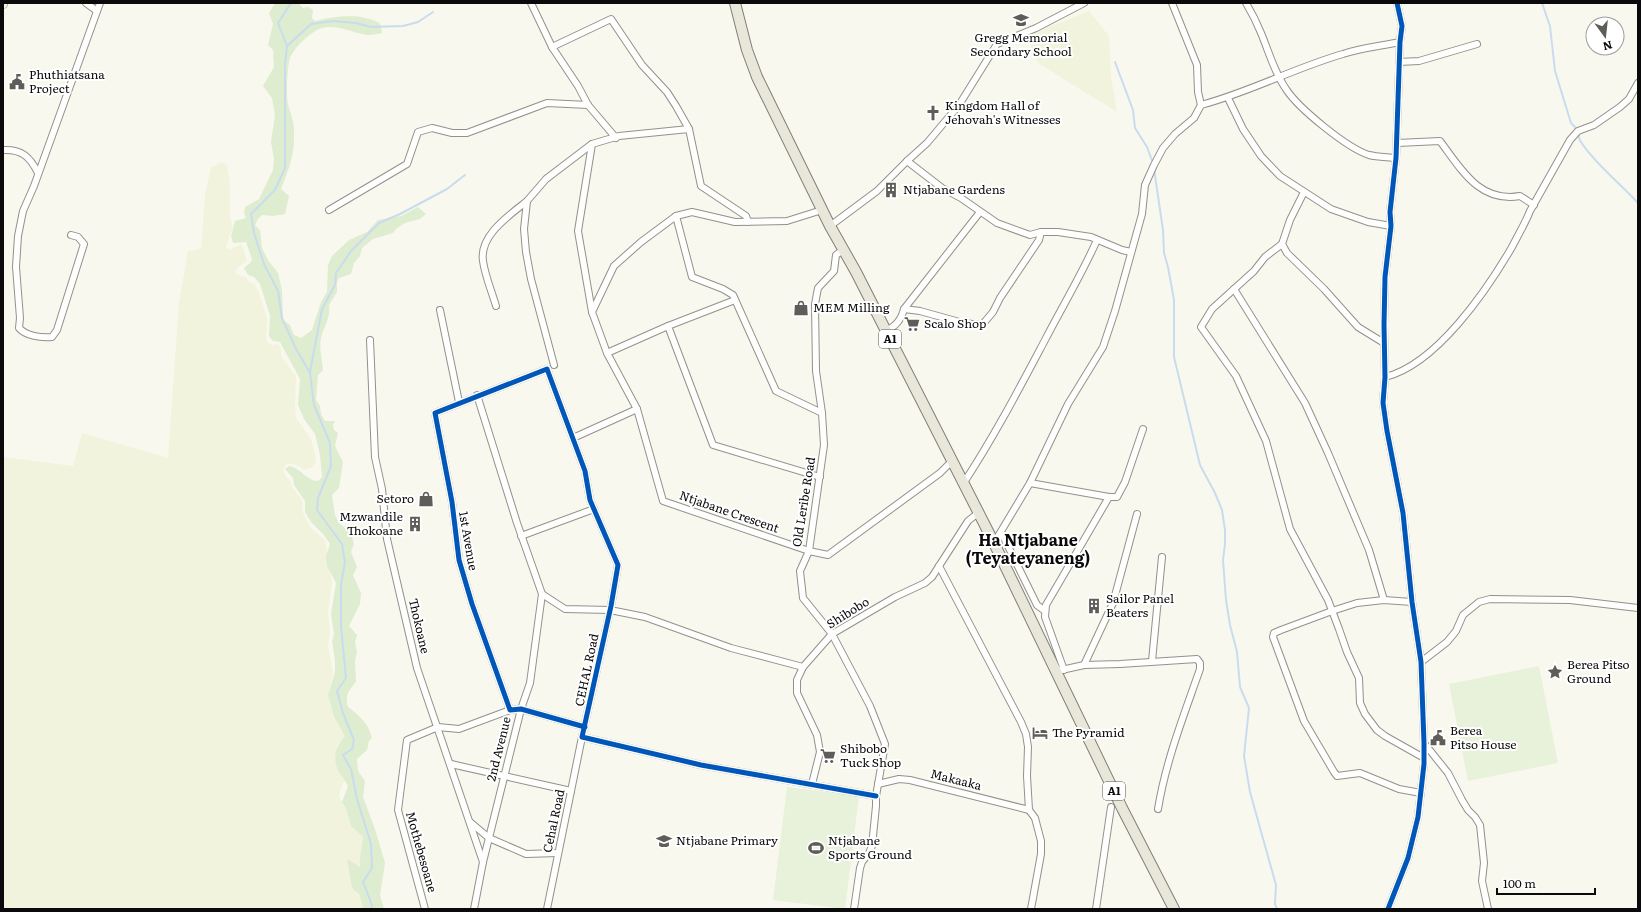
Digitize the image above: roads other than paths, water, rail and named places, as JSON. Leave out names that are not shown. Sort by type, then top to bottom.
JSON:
[{"type":"main road","name":"A1","points":[[735,3],[747,50],[757,77],[830,226],[886,331],[1060,671],[1122,808],[1174,909]]},
{"type":"street","points":[[86,3],[97,11]]},
{"type":"street","points":[[71,235],[78,237],[84,244],[57,330],[52,337],[43,338],[22,332],[19,328],[20,318],[16,267],[18,236],[23,211],[34,186],[100,3]]},
{"type":"street","points":[[531,3],[552,47],[588,105],[616,138]]},
{"type":"street","points":[[830,226],[878,191],[927,143],[959,105],[997,44],[1036,28],[1084,3]]},
{"type":"street","points":[[994,544],[1030,483],[1068,404],[1103,347],[1115,311],[1142,214],[1145,184],[1163,148],[1175,134],[1194,118],[1201,105],[1198,92],[1197,65],[1172,3]]},
{"type":"street","points":[[1246,3],[1286,90],[1330,132],[1369,155],[1396,158]]},
{"type":"street","points":[[1388,909],[1408,858],[1418,817],[1424,758],[1421,662],[1412,602],[1403,513],[1383,403],[1385,377],[1385,277],[1391,226],[1390,212],[1396,158],[1399,62],[1402,26],[1397,3]]},
{"type":"street","points":[[552,47],[611,19],[642,65],[667,92],[689,129],[701,186],[746,216],[748,222]]},
{"type":"street","points":[[1201,105],[1228,98],[1343,54],[1400,42]]},
{"type":"street","points":[[1399,62],[1419,61],[1477,44]]},
{"type":"street","points":[[1385,377],[1394,375],[1422,359],[1469,312],[1502,263],[1570,140],[1578,131],[1594,125],[1620,107],[1629,99],[1638,84]]},
{"type":"street","points":[[1228,98],[1243,129],[1261,156],[1280,176],[1331,210],[1368,222],[1391,226]]},
{"type":"street","points":[[329,210],[407,164],[418,132],[432,128],[452,133],[467,133],[547,103],[588,105]]},
{"type":"street","points":[[496,306],[482,260],[486,243],[497,225],[527,201],[546,179],[592,144],[619,136],[689,129]]},
{"type":"street","points":[[1397,142],[1440,141],[1459,169],[1477,186],[1490,194],[1512,197],[1520,196],[1534,205]]},
{"type":"street","name":"Ntjabane Crescent","points":[[592,144],[578,231],[592,312],[607,353],[637,409],[663,502],[809,551],[828,555],[940,473],[952,461]]},
{"type":"street","points":[[3,150],[10,149],[23,153],[32,162],[38,174]]},
{"type":"street","points":[[907,161],[942,188],[961,198],[997,223],[1030,235],[1041,232],[1091,236],[1097,240],[1131,252]]},
{"type":"street","points":[[1304,192],[1290,220],[1282,244],[1265,257],[1254,271],[1212,309],[1201,327],[1227,362],[1246,397],[1269,452],[1290,529],[1332,611],[1347,652],[1359,678],[1360,702],[1365,714],[1377,730],[1385,736],[1424,758]]},
{"type":"street","points":[[527,201],[524,230],[526,252],[531,279],[554,365]]},
{"type":"street","points":[[592,312],[614,266],[641,242],[676,216],[692,212],[735,222],[788,221],[822,210]]},
{"type":"street","points":[[886,331],[901,319],[904,309],[980,212]]},
{"type":"street","points":[[676,216],[692,277],[723,289],[733,295],[776,391],[822,413]]},
{"type":"street","points":[[904,309],[920,311],[963,323],[982,325],[993,312],[1000,298],[1039,240],[1041,232]]},
{"type":"street","points":[[963,484],[1009,410],[1097,240]]},
{"type":"street","points":[[1282,244],[1291,258],[1328,294],[1358,327],[1384,343]]},
{"type":"street","name":"Old Leribe Road","points":[[843,250],[836,255],[834,271],[818,288],[815,304],[816,371],[822,413],[824,445],[809,551],[800,571],[803,598],[832,634],[870,706],[885,744],[876,796],[872,846],[860,868],[854,909]]},
{"type":"street","points":[[1234,289],[1305,402],[1369,550],[1384,600]]},
{"type":"street","points":[[607,353],[668,326],[735,300]]},
{"type":"street","points":[[440,310],[460,402]]},
{"type":"street","points":[[668,326],[713,445],[820,477]]},
{"type":"street","name":"Thokoane","points":[[370,340],[375,457],[382,489],[387,539],[417,668],[451,764],[483,862],[474,909]]},
{"type":"street","name":"1st Avenue","points":[[510,710],[472,604],[459,560],[452,502],[435,412],[547,369]]},
{"type":"street","name":"CEHAL Road","points":[[547,369],[585,471],[590,500],[618,566],[610,610],[582,737]]},
{"type":"street","name":"2nd Avenue","points":[[477,395],[521,536],[542,594],[530,683],[520,709],[483,862]]},
{"type":"street","points":[[573,438],[637,409]]},
{"type":"street","points":[[1030,483],[1109,497],[1117,497],[1125,482],[1143,429]]},
{"type":"street","points":[[1109,497],[1084,542],[1049,598],[1044,611],[1060,671],[1084,665],[1132,664],[1152,661],[1197,660],[1200,663],[1166,772],[1158,809]]},
{"type":"street","points":[[521,536],[594,509]]},
{"type":"street","name":"Shibobo","points":[[812,784],[820,752],[818,735],[797,693],[797,680],[803,667],[832,634],[895,597],[925,583],[932,577],[968,520],[978,513]]},
{"type":"street","points":[[1084,665],[1113,603],[1137,514]]},
{"type":"street","points":[[1001,532],[1038,605],[1044,611]]},
{"type":"street","points":[[1152,661],[1162,557]]},
{"type":"street","points":[[939,566],[1024,728],[1028,747],[1027,776],[1029,810],[1035,818],[1041,841],[1041,854],[1031,909]]},
{"type":"street","points":[[542,594],[565,609],[610,610],[644,617],[732,648],[803,667]]},
{"type":"street","points":[[1421,662],[1447,642],[1456,631],[1463,615],[1478,602],[1490,599],[1570,600],[1638,608]]},
{"type":"street","points":[[1412,602],[1384,600],[1357,603],[1281,630],[1274,633],[1273,637],[1304,721],[1337,776],[1360,773],[1399,789],[1421,793]]},
{"type":"street","points":[[438,727],[459,729],[510,710],[520,709],[585,727]]},
{"type":"street","name":"Mothebesoane","points":[[426,909],[398,810],[407,740],[438,727]]},
{"type":"street","points":[[582,737],[701,765],[876,796]]},
{"type":"street","name":"Cehal Road","points":[[547,909],[582,737]]},
{"type":"street","points":[[1424,743],[1448,773],[1468,810],[1480,825],[1484,863],[1482,881],[1488,909]]},
{"type":"street","points":[[451,764],[571,791]]},
{"type":"street","name":"Makaaka","points":[[878,784],[899,779],[910,780],[1029,810]]},
{"type":"street","points":[[1096,909],[1111,807]]},
{"type":"street","points":[[470,822],[489,838],[526,854],[558,853]]},
{"type":"waterway","points":[[291,3],[278,23],[287,46],[285,64],[285,168],[275,190],[251,214],[254,233],[264,264],[278,291],[282,318],[295,347],[310,373],[314,405],[330,443],[331,466],[318,498],[317,510],[342,544],[345,562],[341,585],[341,626],[346,678],[337,691],[343,713],[354,740],[352,749],[343,755],[351,769],[357,799],[371,844],[372,868],[363,882],[372,905],[371,909]]},
{"type":"waterway","points":[[1542,3],[1550,26],[1555,71],[1571,123],[1577,129]]},
{"type":"waterway","points":[[287,46],[311,24],[332,21],[356,23],[371,27],[403,26],[418,22],[433,12]]},
{"type":"waterway","points":[[1115,62],[1133,110],[1135,128],[1147,147],[1153,163]]},
{"type":"waterway","points":[[1578,133],[1580,141],[1586,150],[1600,166],[1638,203]]},
{"type":"waterway","points":[[1154,169],[1163,230],[1164,253],[1174,300],[1174,357],[1200,465],[1222,510],[1225,530],[1223,560],[1226,600],[1230,625],[1237,652],[1240,687],[1249,708],[1244,756],[1250,792],[1276,885],[1275,904],[1277,909]]},
{"type":"waterway","points":[[310,372],[322,309],[335,285],[336,273],[351,251],[379,223],[400,214],[447,189],[465,175]]},
{"type":"place","name":"Gregg Memorial Secondary School","points":[[1021,20]]},
{"type":"place","name":"Phuthiatsana Project","points":[[17,82]]},
{"type":"place","name":"Kingdom Hall of Jehovah's Witnesses","points":[[933,113]]},
{"type":"place","name":"Ntjabane Gardens","points":[[891,190]]},
{"type":"place","name":"MEM Milling","points":[[801,308]]},
{"type":"place","name":"Scalo Shop","points":[[912,324]]},
{"type":"place","name":"Setoro","points":[[426,499]]},
{"type":"place","name":"Mzwandile Thokoane","points":[[415,524]]},
{"type":"place","name":"Sailor Panel Beaters","points":[[1094,606]]},
{"type":"place","name":"Berea Pitso Ground","points":[[1555,672]]},
{"type":"place","name":"The Pyramid","points":[[1040,733]]},
{"type":"place","name":"Berea Pitso House","points":[[1438,738]]},
{"type":"place","name":"Shibobo Tuck Shop","points":[[828,756]]},
{"type":"place","name":"Ntjabane Primary","points":[[664,841]]},
{"type":"place","name":"Ntjabane Sports Ground","points":[[816,848]]},
{"type":"district","name":"Ha Ntjabane (Teyateyaneng)","points":[[1028,549]]}]
